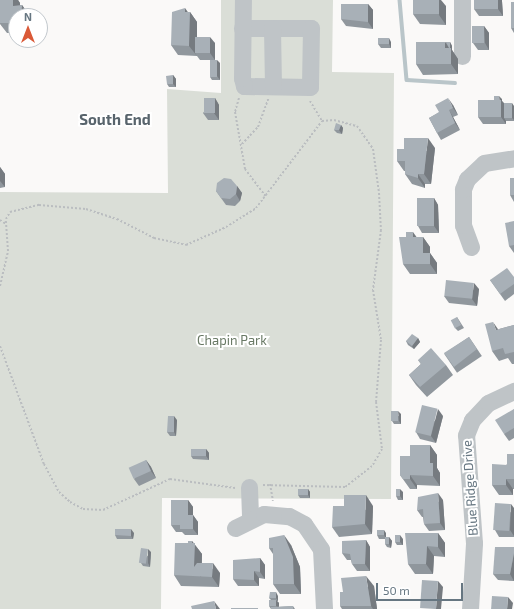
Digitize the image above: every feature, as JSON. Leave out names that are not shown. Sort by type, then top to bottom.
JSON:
[{"type":"street","points":[[242,28],[311,28],[310,87],[244,86],[242,28],[243,0]]},
{"type":"street","points":[[462,0],[462,56]]},
{"type":"street","points":[[270,86],[272,28]]},
{"type":"street","points":[[471,247],[463,225],[463,189],[467,179],[484,163],[514,158]]},
{"type":"street","name":"Blue Ridge Drive","points":[[470,609],[474,543],[466,435],[472,420],[488,403],[514,391]]},
{"type":"street","points":[[249,487],[250,518]]},
{"type":"street","points":[[235,528],[250,518],[264,514],[289,516],[313,534],[324,567],[324,609]]},
{"type":"path","points":[[244,86],[235,112],[249,178],[265,196]]},
{"type":"path","points":[[242,144],[265,115],[270,86]]},
{"type":"path","points":[[310,87],[310,105],[322,121]]},
{"type":"path","points":[[0,286],[8,251],[6,224],[7,216],[17,209],[67,206],[108,215],[154,238],[186,245],[243,218],[265,196],[322,121],[334,120],[357,126],[368,139],[375,160],[381,230],[373,290],[381,340],[376,402],[382,449],[372,466],[345,487],[290,483],[249,487],[196,485],[170,479],[103,510],[83,509],[70,502],[59,492],[44,464],[0,346]]},
{"type":"path","points":[[0,220],[6,224]]},
{"type":"green space","name":"Chapin Park","points":[[221,0],[333,0],[332,72],[394,73],[391,499],[162,498],[161,609],[0,609],[0,192],[168,193],[167,89],[221,93]]},
{"type":"building","points":[[0,0],[13,0],[13,6],[22,5],[22,8],[8,8],[8,23],[0,23]]},
{"type":"building","points":[[413,0],[439,0],[439,14],[413,14]]},
{"type":"building","points":[[474,0],[498,0],[498,9],[474,9]]},
{"type":"building","points":[[511,2],[514,2],[514,28],[511,28]]},
{"type":"building","points":[[341,4],[368,4],[368,22],[341,19]]},
{"type":"building","points":[[185,8],[185,12],[190,12],[189,46],[171,45],[172,12]]},
{"type":"building","points":[[472,26],[484,26],[484,43],[472,43]]},
{"type":"building","points":[[195,37],[210,37],[210,53],[195,53]]},
{"type":"building","points":[[378,38],[389,38],[389,44],[378,44]]},
{"type":"building","points":[[416,42],[445,42],[445,48],[451,48],[451,64],[416,64]]},
{"type":"building","points":[[446,42],[450,42],[450,48],[449,48]]},
{"type":"building","points":[[210,60],[217,60],[217,77],[210,77]]},
{"type":"building","points":[[173,75],[173,84],[167,84],[166,76]]},
{"type":"building","points":[[494,96],[499,96],[499,100],[494,100]]},
{"type":"building","points":[[204,98],[215,98],[215,113],[204,113]]},
{"type":"building","points":[[448,98],[453,108],[449,110],[455,123],[437,133],[429,118],[439,112],[435,105]]},
{"type":"building","points":[[478,100],[501,100],[501,117],[478,117]]},
{"type":"building","points":[[504,103],[512,103],[512,118],[504,118]]},
{"type":"building","points":[[336,123],[341,125],[339,130],[334,130]]},
{"type":"building","points":[[404,138],[428,138],[424,174],[418,174],[418,178],[405,174],[405,161],[397,161],[397,149],[404,149]]},
{"type":"building","points":[[224,178],[231,179],[237,186],[236,194],[230,199],[221,198],[216,191],[217,183]]},
{"type":"building","points":[[510,178],[514,178],[514,195],[510,195]]},
{"type":"building","points":[[417,198],[434,198],[434,226],[417,226]]},
{"type":"building","points":[[514,221],[514,245],[509,246],[505,223]]},
{"type":"building","points":[[406,232],[413,232],[413,237],[423,237],[423,253],[430,253],[430,264],[403,264],[399,237],[406,237]]},
{"type":"building","points":[[507,268],[514,277],[514,284],[500,294],[490,280]]},
{"type":"building","points":[[446,280],[474,283],[472,299],[444,296]]},
{"type":"building","points":[[457,317],[461,325],[455,328],[451,320]]},
{"type":"building","points":[[493,322],[496,330],[514,325],[514,352],[505,354],[503,348],[492,351],[485,324]]},
{"type":"building","points":[[412,334],[418,338],[412,346],[406,341]]},
{"type":"building","points":[[469,337],[477,349],[454,367],[444,353]]},
{"type":"building","points":[[431,348],[446,365],[420,387],[409,375],[421,364],[418,360]]},
{"type":"building","points":[[422,405],[438,409],[431,436],[415,432]]},
{"type":"building","points":[[514,409],[514,428],[504,434],[495,420]]},
{"type":"building","points":[[391,411],[398,411],[398,421],[391,421]]},
{"type":"building","points":[[168,416],[174,416],[174,432],[167,432]]},
{"type":"building","points":[[410,445],[430,445],[430,463],[433,463],[433,476],[410,475],[410,479],[403,479],[400,475],[400,456],[410,456]]},
{"type":"building","points":[[191,449],[206,449],[206,456],[191,456]]},
{"type":"building","points":[[507,454],[514,454],[514,479],[506,479],[506,485],[492,485],[492,464],[507,465]]},
{"type":"building","points":[[146,460],[151,471],[134,479],[129,468]]},
{"type":"building","points":[[298,489],[308,489],[308,495],[298,495]]},
{"type":"building","points":[[396,489],[400,489],[400,496],[396,496]]},
{"type":"building","points":[[438,493],[440,523],[424,524],[423,509],[417,510],[418,497]]},
{"type":"building","points":[[344,495],[366,495],[365,524],[332,527],[333,506],[344,506]]},
{"type":"building","points":[[171,500],[188,500],[188,515],[193,515],[193,529],[180,529],[180,525],[171,525]]},
{"type":"building","points":[[495,503],[511,504],[509,531],[493,530]]},
{"type":"building","points":[[115,529],[131,529],[131,536],[115,535]]},
{"type":"building","points":[[377,530],[384,530],[384,535],[377,535]]},
{"type":"building","points":[[405,533],[438,533],[438,547],[427,546],[426,564],[408,564]]},
{"type":"building","points":[[284,535],[293,557],[294,584],[273,584],[273,548],[269,548],[269,538]]},
{"type":"building","points":[[395,535],[400,535],[400,542],[395,542]]},
{"type":"building","points":[[385,537],[389,537],[389,544],[385,544]]},
{"type":"building","points":[[366,540],[365,564],[352,564],[350,554],[342,553],[342,541]]},
{"type":"building","points":[[175,543],[195,543],[194,567],[197,563],[213,563],[212,577],[174,575]]},
{"type":"building","points":[[495,547],[514,547],[510,574],[493,574]]},
{"type":"building","points":[[141,548],[148,549],[146,564],[139,563]]},
{"type":"building","points":[[260,558],[260,572],[254,571],[254,580],[233,579],[233,560]]},
{"type":"building","points":[[366,576],[371,606],[340,606],[340,592],[343,592],[341,578]]},
{"type":"building","points":[[422,580],[438,581],[436,609],[420,608]]},
{"type":"building","points":[[270,592],[276,592],[276,598],[269,598]]},
{"type":"building","points":[[492,596],[508,597],[507,609],[491,609]]},
{"type":"building","points":[[269,600],[276,600],[276,606],[269,606]]},
{"type":"building","points":[[214,601],[216,609],[192,609],[191,606]]},
{"type":"building","points":[[293,606],[293,609],[271,609],[271,607]]},
{"type":"building","points":[[231,608],[258,609],[231,609]]},
{"type":"waterway","points":[[400,0],[407,80],[455,83]]},
{"type":"district","name":"South End","points":[[115,120]]}]
